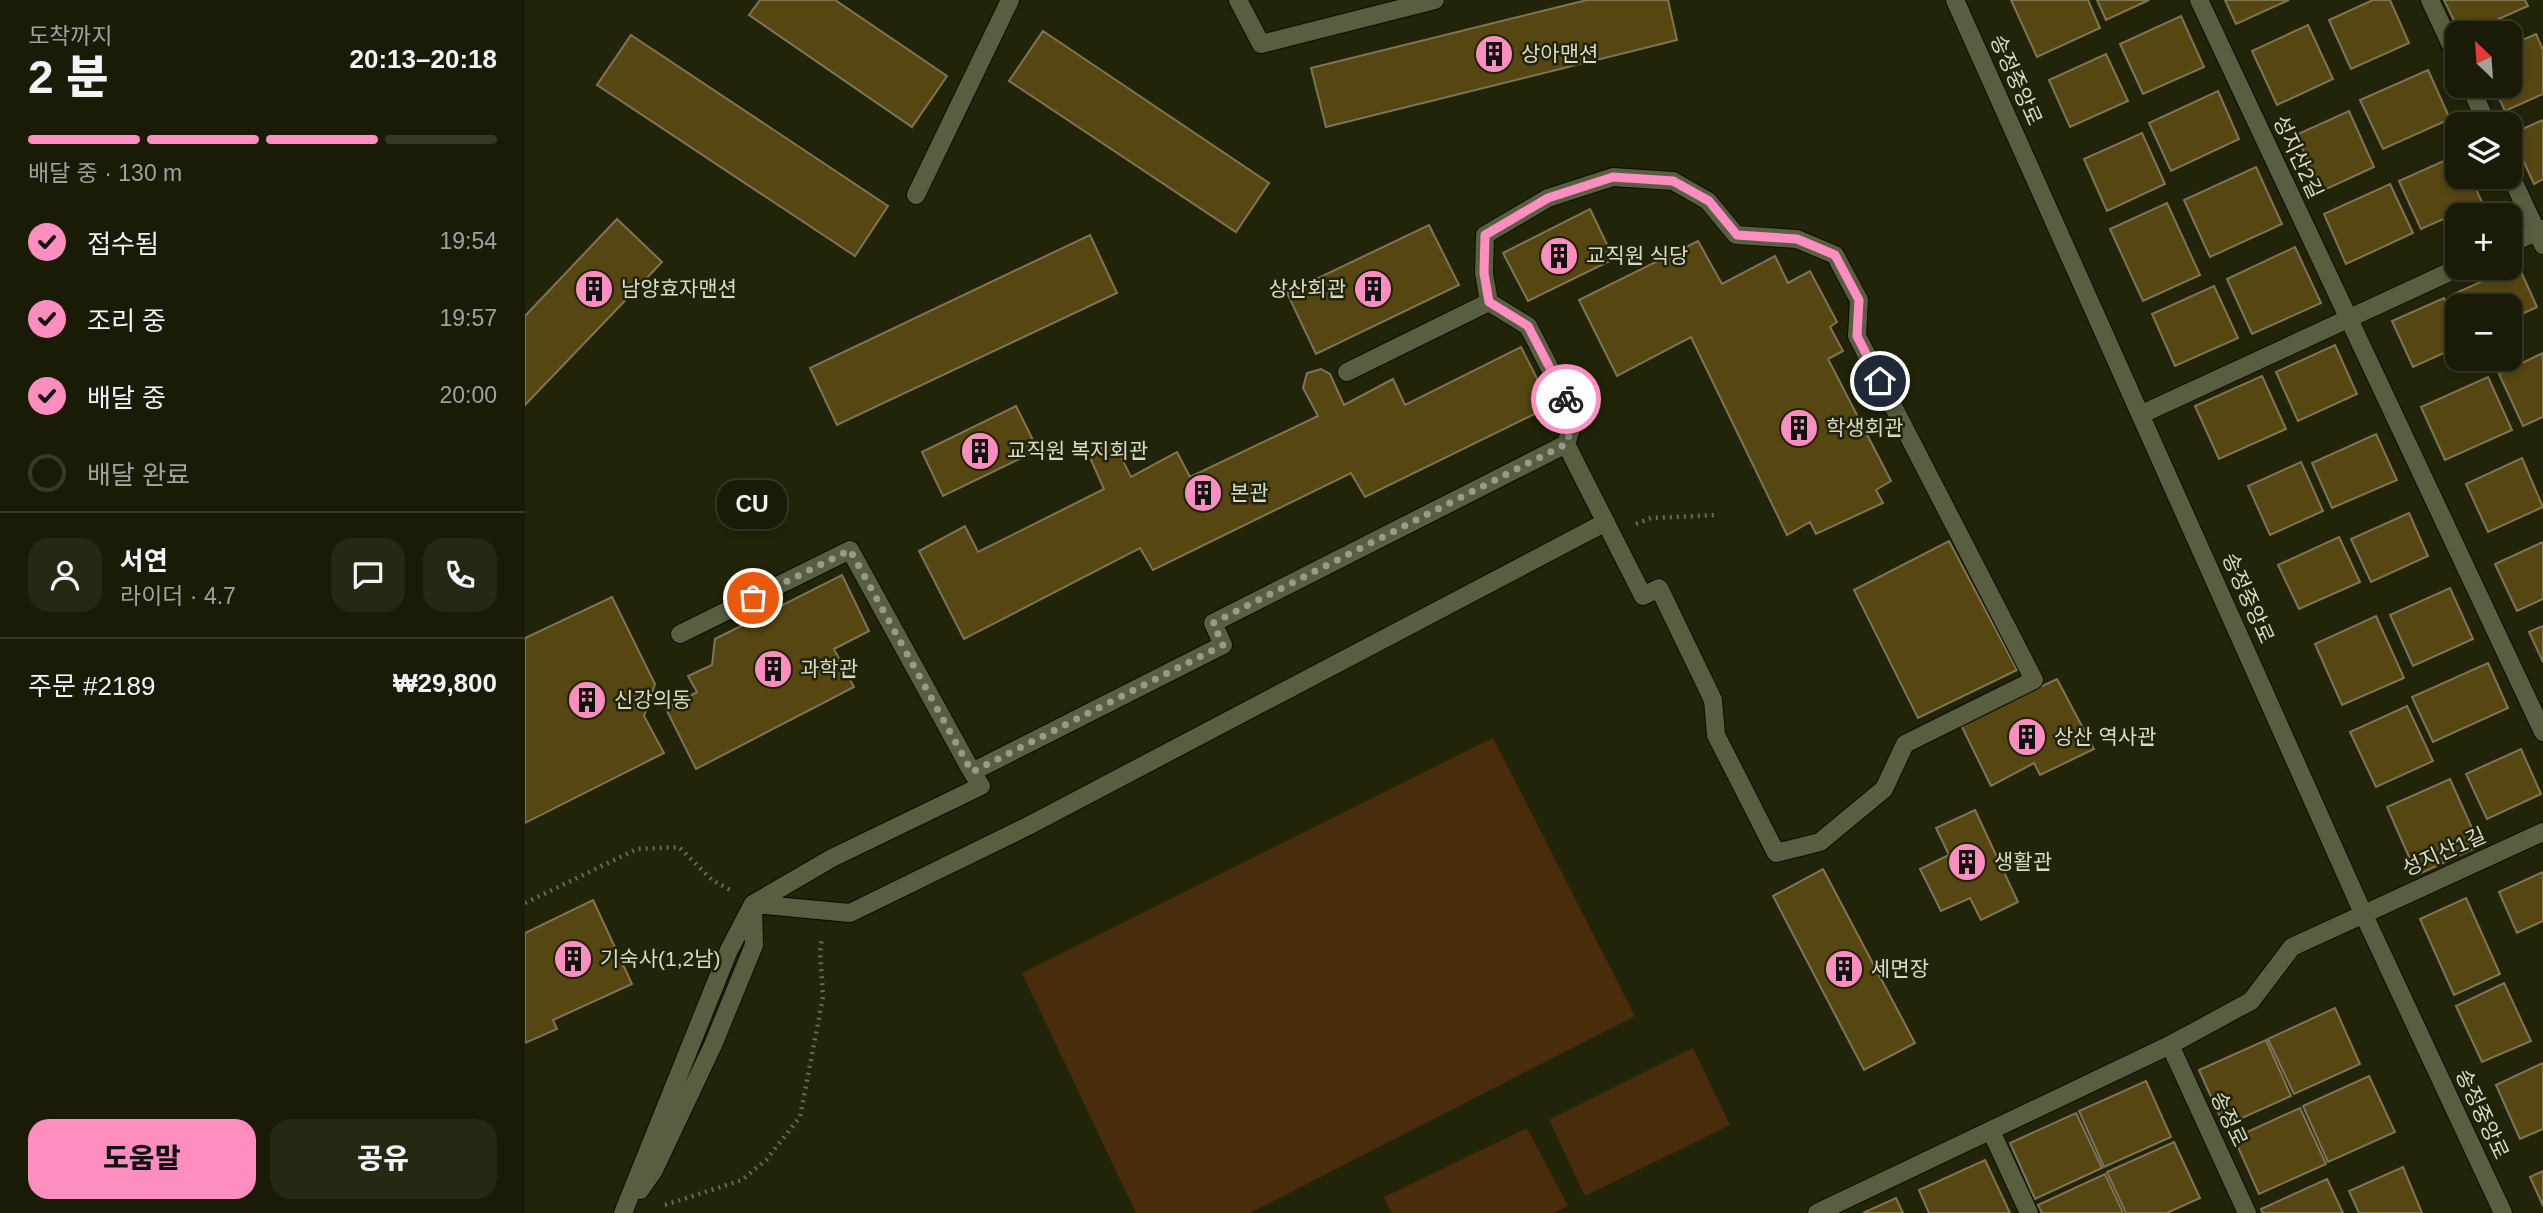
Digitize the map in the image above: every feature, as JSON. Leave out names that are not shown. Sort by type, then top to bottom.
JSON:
[{"type":"street","points":[[916,195],[1010,0]]},
{"type":"street","points":[[1238,0],[1261,44],[1435,0]]},
{"type":"street","name":"송정중앙로","points":[[1955,0],[2363,913],[2503,1213]]},
{"type":"street","points":[[2430,0],[2445,32]]},
{"type":"street","name":"성지산2길","points":[[2202,8],[2543,732]]},
{"type":"street","points":[[972,772],[1223,645],[1213,623],[1566,444],[1575,417],[1528,326],[1489,302],[1484,273],[1485,235],[1548,198],[1613,177],[1673,181],[1709,201],[1737,235],[1797,239],[1835,255],[1859,300],[1857,336],[2033,680],[1905,744],[1884,789],[1820,842],[1776,853],[1716,735],[1713,699],[1658,588],[1643,596],[1566,444]]},
{"type":"street","points":[[2518,189],[2541,235],[2522,240]]},
{"type":"street","points":[[2142,414],[2445,274]]},
{"type":"street","points":[[1347,372],[1489,302]]},
{"type":"street","points":[[753,904],[850,913],[1028,826],[1609,529]]},
{"type":"street","points":[[624,1213],[729,950],[753,904],[832,858],[981,786],[850,550],[680,634]]},
{"type":"street","name":"성지산1길","points":[[1818,1213],[2170,1045],[2251,1001],[2292,947],[2543,832]]},
{"type":"street","name":"송정로","points":[[2170,1045],[2247,1213]]},
{"type":"street","points":[[1991,1131],[2029,1213]]},
{"type":"path","points":[[1609,529],[1651,518],[1718,515]]},
{"type":"path","points":[[525,903],[637,849],[679,847],[712,880]]},
{"type":"path","points":[[657,1206],[684,1200],[742,1180],[766,1160],[800,1117],[807,1068],[823,997],[820,951],[825,911]]},
{"type":"shaded area","points":[[1493,738],[1635,1016],[1250,1213],[1136,1213],[1022,973]]},
{"type":"shaded area","points":[[1693,1048],[1730,1125],[1585,1196],[1549,1120]]},
{"type":"shaded area","points":[[1527,1128],[1568,1206],[1553,1213],[1392,1213],[1384,1197]]},
{"type":"building","points":[[760,0],[835,0],[947,76],[912,127],[749,15]]},
{"type":"building","name":"상아맨션","points":[[1587,0],[1668,0],[1677,40],[1326,127],[1311,68]]},
{"type":"building","points":[[2011,0],[2088,0],[2100,28],[2037,57]]},
{"type":"building","points":[[2097,0],[2149,0],[2106,20]]},
{"type":"building","points":[[2225,0],[2289,0],[2236,24]]},
{"type":"building","points":[[2373,0],[2390,0],[2409,43],[2351,69],[2329,20]]},
{"type":"building","points":[[2444,0],[2525,0],[2528,6],[2494,21],[2454,21]]},
{"type":"building","points":[[2181,16],[2204,67],[2143,94],[2120,44]]},
{"type":"building","points":[[2308,25],[2333,79],[2277,105],[2252,51]]},
{"type":"building","points":[[1043,31],[1269,183],[1236,232],[1009,81]]},
{"type":"building","points":[[2536,34],[2543,50],[2543,94],[2505,111],[2499,98],[2522,98],[2522,40]]},
{"type":"building","points":[[631,35],[888,206],[855,256],[597,85]]},
{"type":"building","points":[[2106,54],[2128,101],[2070,127],[2049,80]]},
{"type":"building","points":[[2428,70],[2447,112],[2445,121],[2383,149],[2360,100]]},
{"type":"building","points":[[2218,91],[2239,139],[2171,171],[2149,123]]},
{"type":"building","points":[[2349,111],[2374,167],[2322,191],[2296,135]]},
{"type":"building","points":[[2543,120],[2543,179],[2534,184],[2522,158],[2522,129]]},
{"type":"building","points":[[2142,133],[2165,184],[2107,211],[2084,159]]},
{"type":"building","points":[[2445,160],[2445,189],[2476,189],[2482,202],[2445,203],[2445,218],[2421,229],[2399,181]]},
{"type":"building","points":[[2256,167],[2282,224],[2210,257],[2184,200]]},
{"type":"building","points":[[2390,184],[2413,233],[2346,264],[2324,214]]},
{"type":"building","points":[[2167,203],[2200,275],[2143,301],[2110,229]]},
{"type":"building","name":"교직원 식당","points":[[1590,209],[1614,259],[1528,301],[1503,253]]},
{"type":"building","name":"남양효자맨션","points":[[617,219],[662,262],[525,405],[525,316]]},
{"type":"building","name":"상산회관","points":[[1429,225],[1459,285],[1316,354],[1287,293]]},
{"type":"building","points":[[1090,235],[1117,293],[837,425],[810,368]]},
{"type":"building","name":"학생회관","points":[[1698,241],[1722,284],[1775,256],[1788,283],[1810,271],[1837,322],[1830,327],[1843,351],[1828,359],[1891,481],[1876,490],[1883,503],[1816,534],[1810,522],[1787,535],[1691,337],[1617,376],[1579,300]]},
{"type":"building","points":[[2295,247],[2321,303],[2252,334],[2227,279]]},
{"type":"building","points":[[2522,274],[2537,307],[2522,314],[2522,294],[2456,293],[2485,280],[2522,280]]},
{"type":"building","points":[[2214,286],[2238,338],[2175,366],[2152,314]]},
{"type":"building","points":[[2444,298],[2445,352],[2413,367],[2392,321]]},
{"type":"building","points":[[2335,345],[2357,394],[2298,421],[2276,372]]},
{"type":"building","name":"본관","points":[[1521,347],[1551,406],[1365,497],[1351,473],[1153,570],[1140,548],[964,639],[919,551],[965,526],[978,552],[1104,489],[1091,460],[1095,451],[1110,444],[1118,451],[1131,477],[1177,452],[1190,477],[1318,416],[1303,388],[1307,373],[1321,369],[1330,374],[1344,405],[1393,379],[1405,405]]},
{"type":"building","points":[[2543,353],[2543,417],[2523,426],[2499,374],[2505,371],[2522,371],[2522,363]]},
{"type":"building","points":[[2262,376],[2286,429],[2219,459],[2195,406]]},
{"type":"building","points":[[2488,377],[2512,430],[2445,460],[2421,407]]},
{"type":"building","name":"교직원 복지회관","points":[[1016,406],[1038,450],[943,496],[922,452]]},
{"type":"building","points":[[2376,434],[2397,480],[2332,508],[2312,463]]},
{"type":"building","points":[[2522,458],[2543,507],[2488,532],[2466,484]]},
{"type":"building","points":[[2301,462],[2323,511],[2270,535],[2248,486]]},
{"type":"building","points":[[2409,513],[2428,556],[2371,582],[2351,539]]},
{"type":"building","points":[[2339,537],[2360,582],[2299,609],[2278,565]]},
{"type":"building","points":[[1949,541],[2017,670],[1918,718],[1854,590]]},
{"type":"building","points":[[2543,542],[2543,599],[2517,611],[2495,564]]},
{"type":"building","name":"과학관","points":[[842,575],[869,631],[834,649],[854,687],[696,769],[666,709],[697,692],[688,676],[712,665],[715,639]]},
{"type":"building","points":[[2450,588],[2473,639],[2413,666],[2390,615]]},
{"type":"building","name":"신강의동","points":[[612,597],[655,684],[644,716],[664,753],[525,823],[525,638]]},
{"type":"building","points":[[2376,616],[2404,678],[2342,705],[2315,644]]},
{"type":"building","points":[[2543,626],[2543,662],[2529,632]]},
{"type":"building","points":[[2488,663],[2508,708],[2433,742],[2412,697]]},
{"type":"building","name":"상산 역사관","points":[[2057,679],[2094,749],[2040,775],[2034,763],[1991,786],[1961,725]]},
{"type":"building","points":[[2407,706],[2433,761],[2376,787],[2350,732]]},
{"type":"building","points":[[2521,749],[2541,794],[2487,819],[2466,774]]},
{"type":"building","points":[[2450,779],[2480,846],[2417,875],[2387,807]]},
{"type":"building","name":"생활관","points":[[1975,810],[2018,902],[1981,920],[1970,898],[1941,911],[1920,869],[1949,855],[1936,828]]},
{"type":"building","name":"세면장","points":[[1823,869],[1915,1043],[1864,1070],[1773,896]]},
{"type":"building","points":[[2543,872],[2543,921],[2517,933],[2499,892]]},
{"type":"building","points":[[2466,898],[2500,974],[2454,995],[2420,919]]},
{"type":"building","name":"기숙사(1,2남)","points":[[593,900],[632,984],[553,1020],[557,1029],[525,1043],[525,933]]},
{"type":"building","points":[[2504,983],[2531,1041],[2482,1062],[2456,1006]]},
{"type":"building","points":[[2335,1008],[2360,1064],[2294,1094],[2268,1039]]},
{"type":"building","points":[[2266,1040],[2291,1096],[2224,1126],[2199,1070]]},
{"type":"building","points":[[2543,1063],[2543,1129],[2520,1139],[2496,1085]]},
{"type":"building","points":[[2369,1076],[2395,1132],[2328,1162],[2303,1106]]},
{"type":"building","points":[[2146,1081],[2171,1137],[2104,1167],[2079,1111]]},
{"type":"building","points":[[2300,1108],[2326,1164],[2259,1194],[2234,1138]]},
{"type":"building","points":[[2076,1113],[2102,1168],[2035,1199],[2010,1143]]},
{"type":"building","points":[[2174,1142],[2200,1198],[2167,1213],[2126,1213],[2107,1172]]},
{"type":"building","points":[[1985,1160],[2010,1213],[1929,1213],[1919,1190]]},
{"type":"building","points":[[2403,1167],[2422,1213],[2359,1213],[2349,1191]]},
{"type":"building","points":[[2543,1171],[2543,1206],[2530,1177]]},
{"type":"building","points":[[2105,1174],[2123,1213],[2042,1213],[2038,1205]]},
{"type":"building","points":[[2327,1179],[2343,1213],[2263,1213],[2261,1209]]},
{"type":"building","points":[[1896,1198],[1903,1213],[1863,1213]]},
{"type":"way so far","points":[[753,598],[850,550],[972,772],[1223,645],[1213,623],[1566,444],[1575,417],[1566,399]]},
{"type":"place","name":"상아맨션","points":[[1494,54]]},
{"type":"place","name":"교직원 식당","points":[[1559,256]]},
{"type":"place","name":"남양효자맨션","points":[[594,289]]},
{"type":"place","name":"상산회관","points":[[1373,289]]},
{"type":"place","name":"학생회관","points":[[1799,428]]},
{"type":"place","name":"교직원 복지회관","points":[[980,451]]},
{"type":"place","name":"본관","points":[[1203,493]]},
{"type":"place","name":"CU","points":[[753,598]]},
{"type":"place","name":"과학관","points":[[773,669]]},
{"type":"place","name":"신강의동","points":[[587,700]]},
{"type":"place","name":"상산 역사관","points":[[2027,737]]},
{"type":"place","name":"생활관","points":[[1967,862]]},
{"type":"place","name":"기숙사(1,2남)","points":[[573,959]]},
{"type":"place","name":"세면장","points":[[1844,969]]},
{"type":"route","points":[[1566,399],[1528,326],[1489,302],[1484,273],[1485,235],[1548,198],[1613,177],[1673,181],[1709,201],[1737,235],[1797,239],[1835,255],[1859,300],[1857,336],[1880,381]]}]
